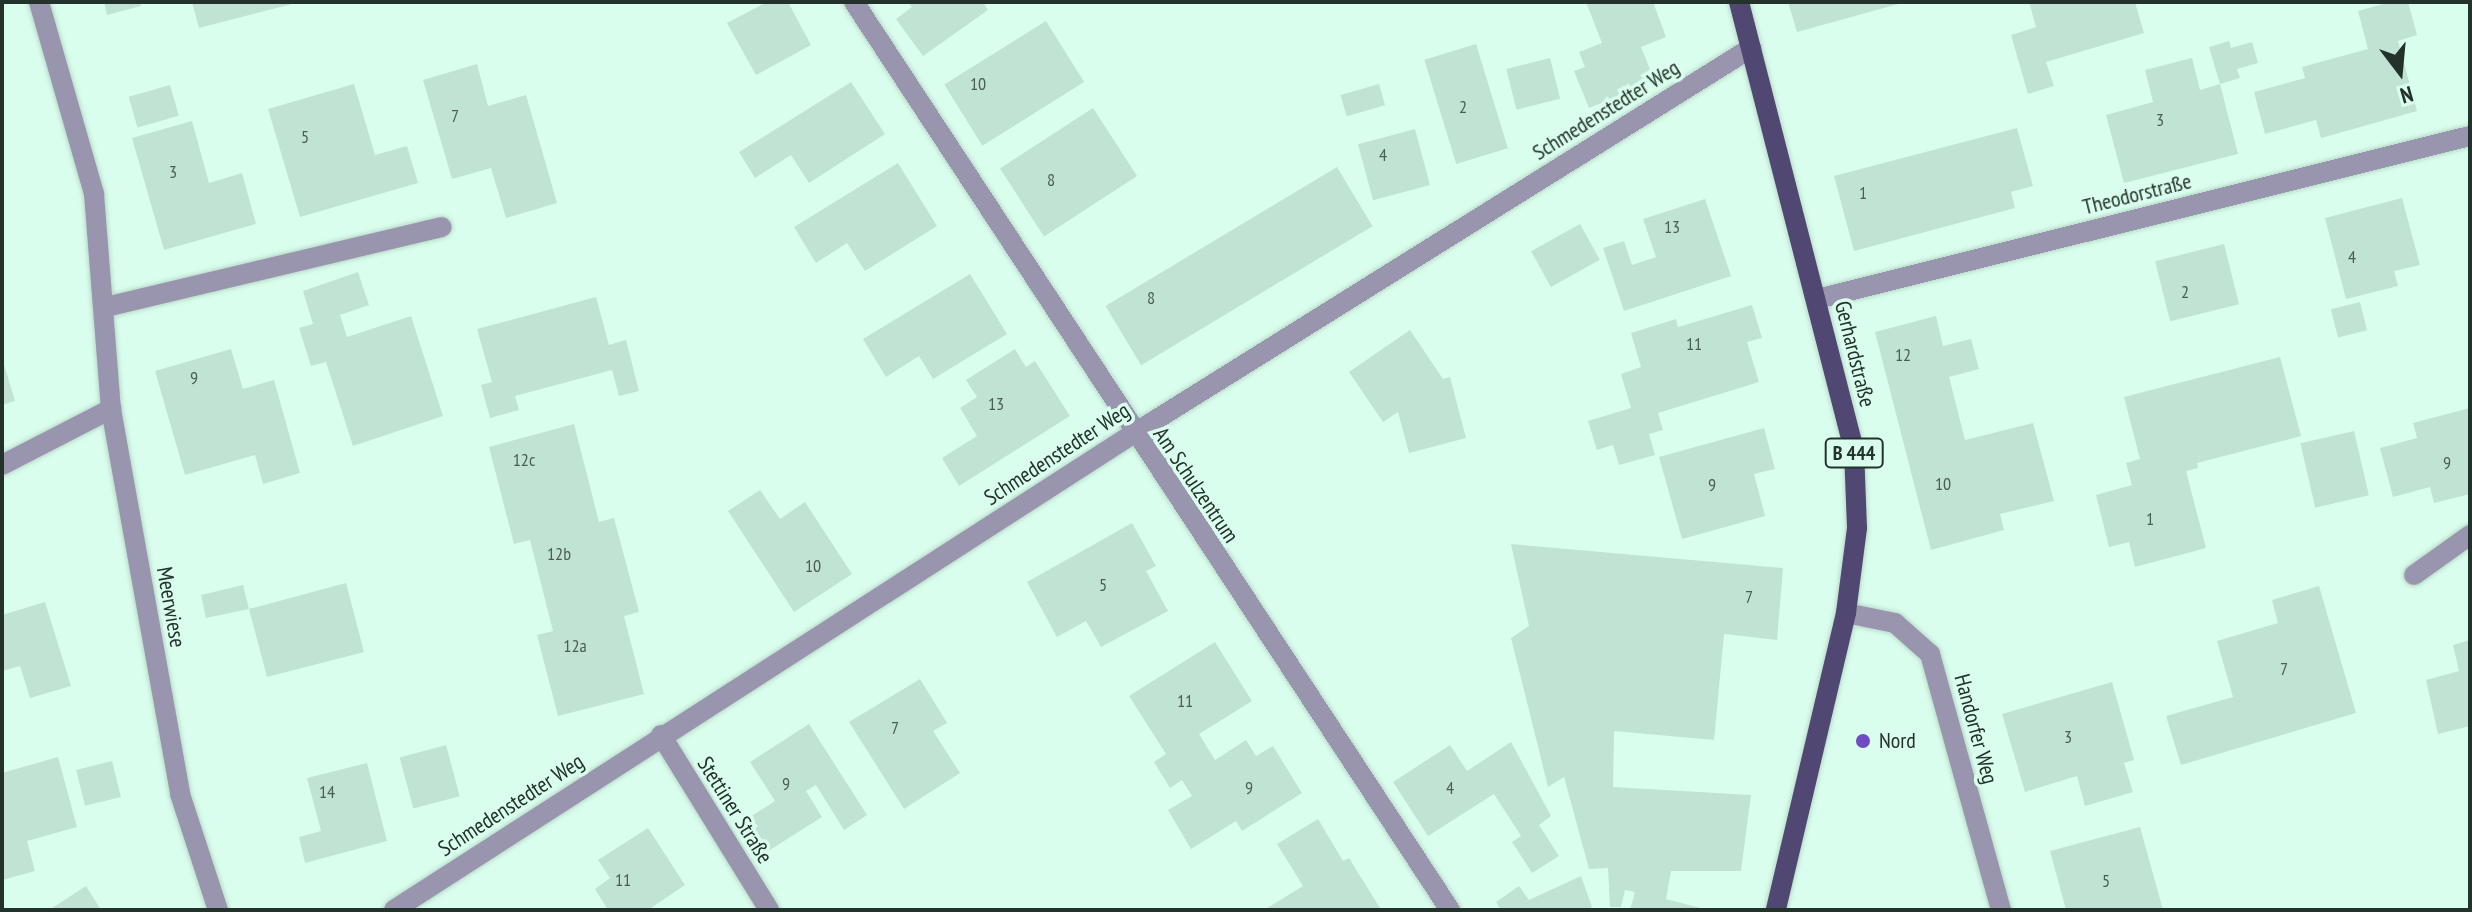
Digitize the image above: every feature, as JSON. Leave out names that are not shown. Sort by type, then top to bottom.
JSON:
[{"type":"main road","name":"Gerhardstraße","points":[[1739,2],[1854,450],[1857,528],[1846,613],[1776,910]]},
{"type":"street","name":"Meerwiese","points":[[39,2],[94,194],[106,307],[111,409],[180,794],[218,910]]},
{"type":"street","name":"Am Schulzentrum","points":[[854,2],[1133,434],[1450,910]]},
{"type":"street","name":"Schmedenstedter Weg","points":[[394,910],[661,735],[1133,434],[1751,48]]},
{"type":"street","name":"Theodorstraße","points":[[1817,299],[2470,136]]},
{"type":"street","points":[[106,307],[442,227]]},
{"type":"street","points":[[2,465],[111,409]]},
{"type":"street","points":[[2414,575],[2470,535]]},
{"type":"street","name":"Handorfer Weg","points":[[1846,613],[1895,623],[1930,654],[2001,910]]},
{"type":"street","name":"Stettiner Straße","points":[[661,735],[769,910]]},
{"type":"building","points":[[104,2],[140,2],[141,6],[107,15]]},
{"type":"building","points":[[192,2],[296,2],[296,3],[199,28]]},
{"type":"building","points":[[767,2],[788,2],[811,45],[756,75],[727,23]]},
{"type":"building","points":[[908,2],[983,2],[988,10],[923,56],[896,19],[912,7]]},
{"type":"building","points":[[1586,2],[1653,2],[1666,37],[1641,47],[1655,82],[1589,108],[1574,71],[1585,67],[1579,52],[1602,43]]},
{"type":"building","points":[[1788,2],[1901,2],[1902,3],[1797,32]]},
{"type":"building","points":[[2029,2],[2135,2],[2144,33],[2046,62],[2054,86],[2028,94],[2011,35],[2036,27]]},
{"type":"building","points":[[2390,2],[2408,2],[2417,35],[2398,41],[2417,111],[2321,138],[2316,120],[2265,134],[2254,92],[2305,78],[2302,67],[2368,49],[2358,11]]},
{"type":"building","points":[[1046,21],[1084,82],[982,146],[944,85]]},
{"type":"building","points":[[2229,41],[2231,48],[2252,42],[2258,63],[2237,69],[2240,78],[2220,84],[2209,47]]},
{"type":"building","points":[[1476,44],[1508,148],[1456,164],[1424,60]]},
{"type":"building","points":[[1550,58],[1560,99],[1516,110],[1506,69]]},
{"type":"building","points":[[2192,58],[2200,90],[2220,84],[2238,154],[2124,183],[2106,115],[2153,102],[2145,70]]},
{"type":"building","points":[[477,64],[488,106],[526,95],[557,203],[506,218],[491,168],[452,179],[423,80]]},
{"type":"building","points":[[851,82],[885,134],[809,183],[791,155],[755,178],[739,152]]},
{"type":"building","points":[[354,84],[375,155],[407,146],[418,183],[300,217],[268,109]]},
{"type":"building","points":[[1379,84],[1385,105],[1347,116],[1341,95]]},
{"type":"building","points":[[170,85],[179,116],[137,128],[129,97]]},
{"type":"building","points":[[1093,108],[1137,176],[1044,236],[1000,168]]},
{"type":"building","points":[[192,121],[209,183],[242,173],[256,224],[164,250],[132,138]]},
{"type":"building","points":[[2017,128],[2033,186],[2011,192],[2015,208],[1854,251],[1834,176]]},
{"type":"building","points":[[1415,129],[1430,185],[1373,200],[1358,144]]},
{"type":"building","points":[[898,163],[937,226],[865,271],[847,243],[816,263],[794,227]]},
{"type":"building","points":[[1337,167],[1373,226],[1141,365],[1106,306]]},
{"type":"building","points":[[2402,198],[2420,265],[2394,271],[2398,286],[2346,299],[2325,218]]},
{"type":"building","points":[[1705,199],[1731,276],[1624,311],[1603,248],[1624,241],[1632,265],[1656,257],[1643,219]]},
{"type":"building","points":[[1580,224],[1600,260],[1551,287],[1531,251]]},
{"type":"building","points":[[2224,244],[2239,304],[2170,321],[2155,261]]},
{"type":"building","points":[[358,272],[369,305],[340,315],[347,337],[411,316],[443,416],[353,446],[326,362],[311,366],[299,328],[313,324],[303,291]]},
{"type":"building","points":[[970,274],[1007,334],[933,379],[919,356],[886,377],[863,339]]},
{"type":"building","points":[[596,297],[609,345],[626,340],[639,391],[619,396],[612,370],[515,396],[519,410],[490,418],[481,385],[492,382],[477,329]]},
{"type":"building","points":[[2360,302],[2367,330],[2338,337],[2331,309]]},
{"type":"building","points":[[1752,305],[1762,338],[1747,342],[1759,382],[1658,413],[1663,430],[1649,434],[1655,455],[1619,465],[1613,445],[1597,450],[1588,421],[1631,408],[1621,374],[1641,367],[1631,333],[1676,319],[1678,327]]},
{"type":"building","points":[[1936,316],[1943,346],[1971,339],[1979,369],[1949,377],[1965,440],[2033,423],[2054,501],[2000,514],[2004,530],[1931,550],[1875,332]]},
{"type":"building","points":[[1410,330],[1443,379],[1450,377],[1466,438],[1409,453],[1398,412],[1383,422],[1349,372]]},
{"type":"building","points":[[231,349],[243,389],[274,380],[300,473],[263,484],[255,455],[185,475],[155,371]]},
{"type":"building","points":[[1015,349],[1026,367],[1035,361],[1070,416],[959,486],[942,458],[977,436],[960,408],[977,397],[966,380]]},
{"type":"building","points":[[2280,357],[2301,436],[2197,463],[2198,468],[2186,471],[2206,548],[2135,567],[2129,542],[2109,547],[2096,495],[2132,485],[2126,463],[2140,459],[2124,397]]},
{"type":"building","points":[[2,358],[15,401],[2,405]]},
{"type":"building","points":[[2470,408],[2470,494],[2434,503],[2430,487],[2393,497],[2380,448],[2417,438],[2413,423]]},
{"type":"building","points":[[574,424],[599,522],[614,518],[639,612],[624,616],[644,694],[558,716],[537,635],[553,631],[530,540],[514,544],[489,447]]},
{"type":"building","points":[[1764,428],[1775,469],[1754,474],[1765,516],[1682,539],[1659,457]]},
{"type":"building","points":[[2354,431],[2369,495],[2315,508],[2300,443]]},
{"type":"building","points":[[760,490],[780,519],[805,502],[852,574],[794,612],[728,511]]},
{"type":"building","points":[[1132,523],[1156,566],[1146,571],[1168,611],[1101,647],[1086,621],[1057,637],[1027,582]]},
{"type":"building","points":[[1511,544],[1783,568],[1777,640],[1724,634],[1714,740],[1614,731],[1613,787],[1751,795],[1741,871],[1671,871],[1666,899],[1708,910],[1630,910],[1635,892],[1625,890],[1621,907],[1610,907],[1608,868],[1589,869],[1564,777],[1548,787],[1511,638],[1529,626]]},
{"type":"building","points":[[346,583],[364,652],[267,677],[249,609]]},
{"type":"building","points":[[243,585],[249,609],[206,618],[201,595]]},
{"type":"building","points":[[2319,586],[2356,713],[2181,765],[2166,716],[2233,697],[2217,641],[2278,623],[2272,600]]},
{"type":"building","points":[[45,602],[71,686],[30,698],[20,666],[2,671],[2,615]]},
{"type":"building","points":[[2470,640],[2470,726],[2438,734],[2426,680],[2459,671],[2453,645]]},
{"type":"building","points":[[1215,642],[1252,701],[1199,734],[1215,760],[1246,740],[1256,756],[1273,746],[1302,793],[1242,831],[1236,821],[1191,849],[1168,810],[1192,796],[1182,780],[1170,788],[1154,762],[1166,754],[1129,696]]},
{"type":"building","points":[[920,679],[947,723],[933,731],[960,773],[904,809],[849,722]]},
{"type":"building","points":[[2112,682],[2134,760],[2124,763],[2133,792],[2085,806],[2077,776],[2025,792],[2002,714]]},
{"type":"building","points":[[809,724],[867,815],[844,830],[816,785],[806,791],[822,817],[765,853],[744,821],[775,801],[750,762]]},
{"type":"building","points":[[1511,742],[1551,816],[1539,825],[1559,856],[1532,873],[1512,842],[1521,836],[1494,794],[1428,836],[1393,782],[1450,745],[1467,771]]},
{"type":"building","points":[[446,745],[460,796],[413,809],[400,757]]},
{"type":"building","points":[[58,757],[77,827],[27,841],[35,871],[2,880],[2,773]]},
{"type":"building","points":[[112,761],[121,797],[85,806],[76,770]]},
{"type":"building","points":[[367,763],[387,841],[305,863],[299,837],[321,831],[307,778]]},
{"type":"building","points":[[1318,819],[1343,861],[1349,858],[1380,908],[1264,910],[1303,886],[1277,844]]},
{"type":"building","points":[[2140,827],[2163,910],[2066,910],[2050,851]]},
{"type":"building","points":[[648,828],[685,885],[648,910],[608,910],[595,889],[610,878],[598,860]]},
{"type":"building","points":[[1581,876],[1592,907],[1586,910],[1501,910],[1496,902],[1519,886],[1529,900]]},
{"type":"building","points":[[86,886],[101,910],[49,910]]},
{"type":"place","name":"Nord","points":[[1863,741]]}]
